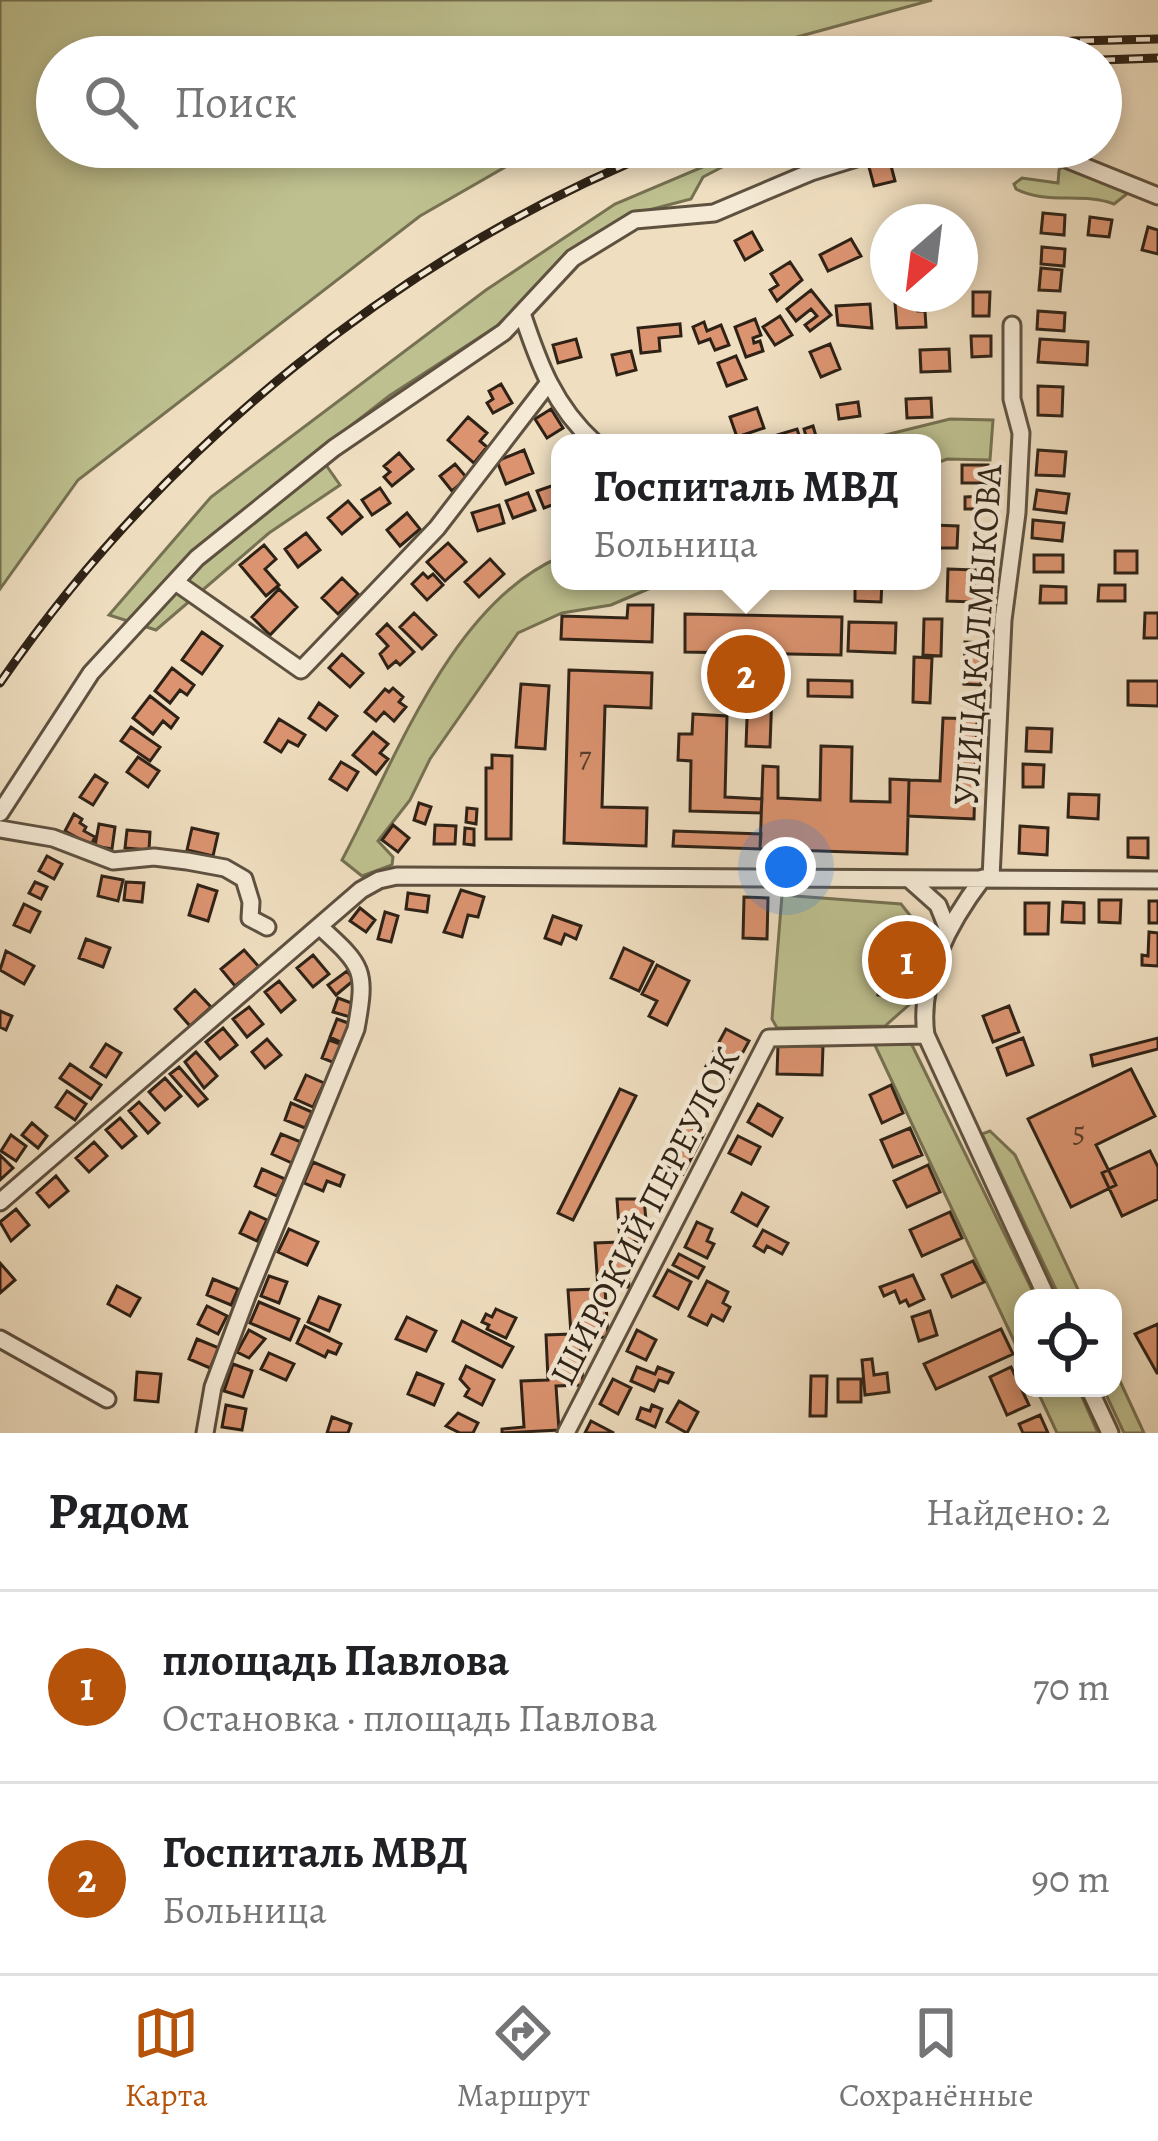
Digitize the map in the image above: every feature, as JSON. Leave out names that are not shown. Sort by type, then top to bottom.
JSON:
[{"type":"street","points":[[0,813],[92,673],[197,558],[334,448],[504,332],[573,258],[635,220],[714,214],[824,168]]},
{"type":"street","points":[[1088,168],[1158,196]]},
{"type":"street","points":[[521,313],[547,386],[585,434]]},
{"type":"street","name":"УЛИЦА КАЛМЫКОВА","points":[[987,878],[1003,620],[1021,433],[1012,399],[1012,325]]},
{"type":"street","points":[[177,583],[301,670],[437,528],[547,386]]},
{"type":"street","points":[[0,829],[53,838],[113,861],[154,857],[225,868],[244,879],[250,918],[267,927]]},
{"type":"street","points":[[0,1202],[361,890],[379,880],[397,876],[1158,880]]},
{"type":"street","points":[[987,878],[948,930],[926,1006],[926,1035],[1043,1289]]},
{"type":"street","points":[[909,880],[938,904],[948,930]]},
{"type":"street","points":[[205,1433],[213,1387],[247,1296],[356,1029],[364,989],[359,968],[319,926]]},
{"type":"street","name":"ШИРОКИЙ ПЕРЕУЛОК","points":[[566,1433],[769,1038],[926,1035]]},
{"type":"street","points":[[0,1339],[106,1399]]},
{"type":"street","points":[[1093,1397],[1110,1433]]},
{"type":"green space","points":[[0,0],[932,0],[801,36],[36,36],[36,168],[503,168],[420,216],[78,480],[0,589]]},
{"type":"green space","points":[[700,168],[720,168],[703,177],[691,199],[626,216],[570,253],[497,326],[389,396],[317,452],[340,485],[269,533],[156,630],[109,615],[211,497],[486,290],[615,204]]},
{"type":"green space","points":[[1079,168],[1128,193],[1114,204],[1028,194],[1014,184],[1022,178],[1058,183],[1059,170]]},
{"type":"green space","points":[[950,419],[993,420],[990,460],[941,461],[941,434],[889,434]]},
{"type":"green space","points":[[551,562],[551,590],[646,590],[611,605],[562,613],[518,633],[430,759],[410,800],[378,841],[393,857],[392,865],[362,876],[342,860],[406,733],[457,647],[487,610],[522,579]]},
{"type":"green space","points":[[782,895],[901,904],[924,933],[911,1003],[885,1026],[777,1028],[772,1019]]},
{"type":"green space","points":[[909,1039],[1032,1289],[1014,1289],[1014,1341],[873,1041]]},
{"type":"green space","points":[[990,1131],[1015,1155],[1078,1289],[1056,1289],[982,1134]]},
{"type":"green space","points":[[1122,1385],[1144,1433],[1124,1433],[1107,1397],[1122,1397]]},
{"type":"green space","points":[[1040,1397],[1082,1397],[1098,1433],[1057,1433]]},
{"type":"building","points":[[869,168],[892,168],[895,181],[874,186]]},
{"type":"building","points":[[1043,213],[1065,215],[1064,235],[1041,233]]},
{"type":"building","points":[[1090,217],[1112,220],[1109,237],[1088,235]]},
{"type":"building","points":[[1148,227],[1158,230],[1158,254],[1142,250]]},
{"type":"building","points":[[752,232],[762,250],[745,260],[735,241]]},
{"type":"building","points":[[851,239],[861,256],[828,271],[820,255]]},
{"type":"building","points":[[1042,247],[1065,249],[1064,266],[1041,264]]},
{"type":"building","points":[[790,262],[802,280],[777,301],[770,290],[778,285],[771,274]]},
{"type":"building","points":[[1041,268],[1062,270],[1060,291],[1039,290]]},
{"type":"building","points":[[811,290],[831,315],[810,331],[805,325],[817,316],[811,309],[796,321],[787,309]]},
{"type":"building","points":[[978,292],[990,292],[989,316],[973,316],[978,312]]},
{"type":"building","points":[[870,304],[872,328],[838,325],[836,306]]},
{"type":"building","points":[[1038,311],[1065,313],[1064,331],[1037,329]]},
{"type":"building","points":[[896,312],[925,312],[926,327],[897,328]]},
{"type":"building","points":[[780,316],[792,335],[775,345],[763,327]]},
{"type":"building","points":[[755,319],[761,335],[753,338],[754,343],[760,341],[763,351],[746,357],[735,327]]},
{"type":"building","points":[[704,322],[707,331],[721,325],[729,345],[715,350],[710,339],[699,343],[693,327]]},
{"type":"building","points":[[680,324],[681,336],[659,338],[660,351],[641,353],[638,328]]},
{"type":"building","points":[[971,336],[991,336],[991,356],[972,357]]},
{"type":"building","points":[[576,339],[581,357],[558,363],[553,345]]},
{"type":"building","points":[[1040,339],[1088,342],[1087,365],[1038,362]]},
{"type":"building","points":[[830,344],[840,369],[821,377],[810,352]]},
{"type":"building","points":[[949,349],[950,371],[921,372],[920,350]]},
{"type":"building","points":[[631,351],[636,370],[617,375],[612,355]]},
{"type":"building","points":[[736,356],[746,379],[727,386],[718,363]]},
{"type":"building","points":[[501,384],[512,403],[493,413],[487,403],[493,399],[489,391]]},
{"type":"building","points":[[1038,386],[1063,387],[1062,416],[1038,415]]},
{"type":"building","points":[[931,398],[932,417],[907,418],[906,399]]},
{"type":"building","points":[[858,402],[860,416],[839,419],[837,405]]},
{"type":"building","points":[[757,408],[764,428],[736,434],[730,417]]},
{"type":"building","points":[[551,409],[563,428],[547,438],[535,419]]},
{"type":"building","points":[[468,417],[487,433],[480,441],[487,447],[474,463],[448,440]]},
{"type":"building","points":[[524,450],[533,473],[506,484],[497,461]]},
{"type":"building","points":[[1038,450],[1066,452],[1064,476],[1036,475]]},
{"type":"building","points":[[399,453],[413,469],[392,486],[384,477],[390,472],[384,466]]},
{"type":"building","points":[[455,464],[467,478],[452,491],[440,476]]},
{"type":"building","points":[[962,465],[988,465],[988,483],[962,483]]},
{"type":"building","points":[[551,486],[551,505],[544,508],[537,491]]},
{"type":"building","points":[[380,488],[390,503],[372,515],[362,500]]},
{"type":"building","points":[[1037,490],[1069,494],[1066,513],[1034,509]]},
{"type":"building","points":[[528,493],[535,510],[513,518],[506,501]]},
{"type":"building","points":[[987,496],[987,509],[965,509],[965,497]]},
{"type":"building","points":[[348,501],[362,517],[342,534],[328,518]]},
{"type":"building","points":[[499,505],[504,523],[478,531],[472,513]]},
{"type":"building","points":[[407,513],[420,529],[400,546],[387,530]]},
{"type":"building","points":[[1033,520],[1064,523],[1062,541],[1032,538]]},
{"type":"building","points":[[941,525],[958,526],[957,548],[941,548]]},
{"type":"building","points":[[306,533],[320,550],[298,567],[285,549]]},
{"type":"building","points":[[448,543],[466,562],[445,581],[427,562]]},
{"type":"building","points":[[264,545],[276,559],[265,569],[279,585],[266,596],[240,565]]},
{"type":"building","points":[[1115,551],[1137,551],[1137,573],[1115,573]]},
{"type":"building","points":[[1034,555],[1063,555],[1063,572],[1034,572]]},
{"type":"building","points":[[490,559],[504,574],[479,597],[465,582]]},
{"type":"building","points":[[948,569],[975,570],[974,602],[947,601]]},
{"type":"building","points":[[423,573],[428,578],[433,574],[443,585],[427,600],[412,584]]},
{"type":"building","points":[[342,578],[358,594],[338,614],[322,598]]},
{"type":"building","points":[[1099,585],[1125,585],[1125,601],[1098,601]]},
{"type":"building","points":[[1041,586],[1066,587],[1066,603],[1040,603]]},
{"type":"building","points":[[279,589],[297,607],[270,635],[252,617]]},
{"type":"building","points":[[855,590],[882,590],[881,602],[855,601]]},
{"type":"building","points":[[628,605],[653,605],[652,642],[561,639],[562,616],[627,618]]},
{"type":"building","points":[[414,613],[436,635],[422,649],[400,627]]},
{"type":"building","points":[[1145,613],[1158,613],[1158,638],[1144,638]]},
{"type":"building","points":[[685,614],[842,617],[841,655],[685,652]]},
{"type":"building","points":[[924,619],[942,619],[941,656],[923,655]]},
{"type":"building","points":[[849,622],[896,623],[895,653],[848,651]]},
{"type":"building","points":[[387,624],[414,652],[400,665],[396,661],[388,668],[380,654],[388,646],[377,634]]},
{"type":"building","points":[[202,632],[222,646],[202,674],[182,660]]},
{"type":"building","points":[[965,642],[982,643],[981,685],[964,684]]},
{"type":"building","points":[[342,654],[363,673],[350,687],[329,668]]},
{"type":"building","points":[[914,657],[932,658],[930,703],[913,702]]},
{"type":"building","points":[[172,668],[194,685],[187,695],[180,690],[170,703],[155,691]]},
{"type":"building","points":[[569,670],[652,673],[651,708],[605,706],[602,807],[647,808],[646,846],[564,843]]},
{"type":"building","points":[[808,680],[852,681],[852,697],[808,696]]},
{"type":"building","points":[[1128,681],[1158,681],[1158,706],[1128,705]]},
{"type":"building","points":[[521,684],[549,686],[545,749],[516,747]]},
{"type":"building","points":[[393,688],[406,707],[394,721],[384,712],[376,721],[365,712],[385,689]]},
{"type":"building","points":[[748,691],[772,692],[770,747],[746,746]]},
{"type":"building","points":[[150,696],[178,718],[171,728],[163,721],[153,734],[133,718]]},
{"type":"building","points":[[319,703],[337,716],[326,730],[309,718]]},
{"type":"building","points":[[693,714],[727,716],[725,797],[762,799],[761,813],[690,811],[691,761],[678,760],[679,734],[692,734]]},
{"type":"building","points":[[943,718],[977,719],[974,819],[908,816],[909,780],[940,781]]},
{"type":"building","points":[[279,719],[305,735],[298,746],[288,741],[281,752],[265,742]]},
{"type":"building","points":[[131,727],[160,747],[150,761],[121,741]]},
{"type":"building","points":[[1027,728],[1052,729],[1051,752],[1026,751]]},
{"type":"building","points":[[373,732],[388,744],[380,753],[388,759],[376,774],[353,755]]},
{"type":"building","points":[[821,746],[852,747],[851,801],[890,802],[890,779],[909,780],[907,854],[760,849],[763,766],[778,767],[778,798],[820,800]]},
{"type":"building","points":[[492,755],[512,756],[511,839],[486,839],[486,768],[492,768]]},
{"type":"building","points":[[138,757],[159,771],[148,787],[127,772]]},
{"type":"building","points":[[341,762],[358,772],[347,790],[330,779]]},
{"type":"building","points":[[1023,764],[1044,765],[1043,787],[1023,787]]},
{"type":"building","points":[[95,775],[107,783],[93,805],[80,797]]},
{"type":"building","points":[[1069,794],[1099,795],[1098,819],[1068,817]]},
{"type":"building","points":[[419,803],[431,807],[425,824],[414,820]]},
{"type":"building","points":[[467,808],[477,809],[476,824],[466,822]]},
{"type":"building","points":[[74,814],[82,819],[84,831],[95,837],[91,845],[65,831]]},
{"type":"building","points":[[99,824],[115,827],[112,849],[95,846]]},
{"type":"building","points":[[393,825],[409,838],[398,852],[382,840]]},
{"type":"building","points":[[435,825],[456,826],[455,844],[434,844]]},
{"type":"building","points":[[1020,826],[1048,828],[1047,855],[1019,853]]},
{"type":"building","points":[[192,828],[218,834],[213,856],[187,850]]},
{"type":"building","points":[[465,828],[474,829],[474,845],[464,844]]},
{"type":"building","points":[[127,830],[150,832],[149,850],[125,848]]},
{"type":"building","points":[[674,831],[761,834],[760,849],[673,846]]},
{"type":"building","points":[[1128,838],[1148,838],[1148,858],[1128,857]]},
{"type":"building","points":[[47,856],[62,864],[54,879],[39,871]]},
{"type":"building","points":[[102,876],[123,880],[118,901],[98,896]]},
{"type":"building","points":[[35,882],[47,887],[41,899],[29,893]]},
{"type":"building","points":[[126,882],[144,883],[142,902],[124,900]]},
{"type":"building","points":[[198,885],[217,891],[208,921],[189,915]]},
{"type":"building","points":[[461,890],[484,897],[478,917],[468,915],[462,937],[444,932]]},
{"type":"building","points":[[408,893],[429,896],[427,912],[406,909]]},
{"type":"building","points":[[744,897],[768,898],[767,939],[743,938]]},
{"type":"building","points":[[1099,900],[1121,900],[1120,923],[1099,922]]},
{"type":"building","points":[[1149,901],[1158,901],[1158,923],[1149,923]]},
{"type":"building","points":[[1063,902],[1084,903],[1084,923],[1062,922]]},
{"type":"building","points":[[1025,903],[1049,903],[1048,934],[1025,934]]},
{"type":"building","points":[[24,904],[40,912],[30,932],[14,925]]},
{"type":"building","points":[[360,908],[375,920],[366,932],[350,921]]},
{"type":"building","points":[[385,912],[398,916],[391,942],[378,939]]},
{"type":"building","points":[[553,916],[581,926],[576,939],[565,934],[561,944],[545,938]]},
{"type":"building","points":[[1149,932],[1158,933],[1158,966],[1142,965],[1142,955],[1148,956]]},
{"type":"building","points":[[86,939],[110,948],[103,967],[79,958]]},
{"type":"building","points":[[624,948],[653,962],[639,991],[611,978]]},
{"type":"building","points":[[244,950],[259,967],[235,986],[221,969]]},
{"type":"building","points":[[6,951],[34,966],[24,984],[0,970]]},
{"type":"building","points":[[313,955],[329,974],[313,987],[297,968]]},
{"type":"building","points":[[657,965],[689,981],[667,1025],[649,1016],[657,1001],[642,994]]},
{"type":"building","points":[[347,971],[354,980],[336,995],[328,985]]},
{"type":"building","points":[[880,973],[909,976],[907,998],[878,995]]},
{"type":"building","points":[[279,981],[295,1000],[281,1012],[265,992]]},
{"type":"building","points":[[195,990],[211,1007],[190,1026],[175,1009]]},
{"type":"building","points":[[338,998],[354,1004],[350,1017],[333,1012]]},
{"type":"building","points":[[1009,1006],[1019,1032],[993,1042],[983,1016]]},
{"type":"building","points":[[249,1007],[263,1024],[247,1037],[233,1019]]},
{"type":"building","points":[[0,1011],[12,1016],[6,1030],[0,1027]]},
{"type":"building","points":[[337,1019],[351,1024],[343,1043],[330,1037]]},
{"type":"building","points":[[223,1028],[237,1045],[220,1059],[206,1042]]},
{"type":"building","points":[[726,1029],[749,1041],[729,1078],[706,1066]]},
{"type":"building","points":[[1023,1038],[1033,1065],[1007,1075],[997,1048]]},
{"type":"building","points":[[1158,1038],[1158,1049],[1093,1066],[1091,1055]]},
{"type":"building","points":[[267,1039],[281,1055],[265,1068],[252,1052]]},
{"type":"building","points":[[329,1040],[343,1045],[335,1063],[322,1058]]},
{"type":"building","points":[[106,1044],[121,1053],[106,1077],[91,1067]]},
{"type":"building","points":[[778,1045],[823,1046],[822,1075],[777,1074]]},
{"type":"building","points":[[196,1052],[217,1076],[204,1088],[185,1062]]},
{"type":"building","points":[[70,1064],[101,1085],[91,1099],[60,1078]]},
{"type":"building","points":[[179,1067],[207,1099],[198,1106],[170,1074]]},
{"type":"building","points":[[1131,1069],[1155,1116],[1096,1145],[1116,1185],[1071,1207],[1028,1119]]},
{"type":"building","points":[[306,1075],[324,1083],[313,1107],[295,1099]]},
{"type":"building","points":[[165,1078],[181,1096],[165,1110],[149,1092]]},
{"type":"building","points":[[891,1085],[903,1113],[882,1123],[870,1095]]},
{"type":"building","points":[[620,1089],[636,1096],[573,1220],[558,1213]]},
{"type":"building","points":[[67,1091],[86,1104],[75,1120],[56,1107]]},
{"type":"building","points":[[139,1102],[159,1123],[148,1133],[129,1111]]},
{"type":"building","points":[[291,1103],[312,1112],[305,1128],[285,1120]]},
{"type":"building","points":[[758,1104],[782,1118],[772,1136],[748,1122]]},
{"type":"building","points":[[120,1118],[136,1136],[122,1148],[106,1130]]},
{"type":"building","points":[[679,1121],[704,1134],[683,1174],[659,1161]]},
{"type":"building","points":[[32,1123],[47,1136],[38,1148],[22,1135]]},
{"type":"building","points":[[910,1128],[922,1155],[893,1167],[881,1140]]},
{"type":"building","points":[[281,1134],[301,1142],[292,1163],[272,1154]]},
{"type":"building","points":[[11,1135],[26,1146],[16,1161],[1,1151]]},
{"type":"building","points":[[738,1136],[760,1147],[751,1164],[729,1153]]},
{"type":"building","points":[[94,1142],[107,1156],[89,1172],[76,1158]]},
{"type":"building","points":[[1150,1151],[1158,1167],[1158,1199],[1122,1216],[1102,1173]]},
{"type":"building","points":[[0,1155],[13,1168],[0,1180]]},
{"type":"building","points":[[313,1162],[344,1175],[340,1186],[327,1181],[323,1191],[304,1183]]},
{"type":"building","points":[[928,1165],[940,1192],[907,1207],[894,1181]]},
{"type":"building","points":[[262,1169],[285,1179],[277,1196],[255,1186]]},
{"type":"building","points":[[56,1176],[68,1191],[49,1207],[37,1193]]},
{"type":"building","points":[[742,1193],[768,1207],[757,1226],[732,1212]]},
{"type":"building","points":[[617,1199],[644,1199],[648,1241],[626,1242],[629,1287],[605,1288],[608,1337],[580,1338],[583,1385],[556,1386],[559,1430],[502,1433],[502,1429],[524,1427],[521,1381],[548,1380],[546,1335],[571,1334],[568,1290],[598,1289],[595,1243],[620,1242]]},
{"type":"building","points":[[16,1209],[29,1225],[11,1241],[0,1222]]},
{"type":"building","points":[[250,1212],[267,1220],[257,1241],[240,1233]]},
{"type":"building","points":[[950,1212],[962,1238],[922,1256],[910,1230]]},
{"type":"building","points":[[697,1222],[712,1229],[707,1241],[714,1244],[707,1258],[685,1247]]},
{"type":"building","points":[[289,1229],[318,1242],[307,1265],[278,1252]]},
{"type":"building","points":[[763,1230],[788,1243],[782,1254],[754,1246]]},
{"type":"building","points":[[679,1254],[704,1267],[698,1278],[673,1265]]},
{"type":"building","points":[[973,1261],[984,1282],[952,1297],[942,1275]]},
{"type":"building","points":[[0,1263],[15,1280],[0,1293]]},
{"type":"building","points":[[668,1270],[691,1282],[678,1309],[654,1296]]},
{"type":"building","points":[[913,1275],[924,1299],[909,1306],[906,1300],[900,1303],[895,1291],[884,1296],[880,1287]]},
{"type":"building","points":[[269,1276],[287,1282],[279,1303],[261,1296]]},
{"type":"building","points":[[213,1279],[238,1289],[231,1305],[207,1295]]},
{"type":"building","points":[[707,1281],[728,1292],[723,1303],[730,1307],[723,1321],[712,1315],[707,1325],[689,1316]]},
{"type":"building","points":[[117,1286],[140,1298],[130,1316],[108,1304]]},
{"type":"building","points":[[319,1297],[340,1305],[329,1331],[308,1322]]},
{"type":"building","points":[[259,1302],[299,1319],[290,1340],[250,1323]]},
{"type":"building","points":[[207,1306],[227,1316],[218,1334],[198,1324]]},
{"type":"building","points":[[496,1309],[516,1318],[506,1338],[482,1322]]},
{"type":"building","points":[[930,1311],[937,1335],[919,1341],[912,1317]]},
{"type":"building","points":[[407,1317],[436,1331],[426,1351],[396,1339]]},
{"type":"building","points":[[462,1321],[513,1347],[502,1367],[453,1341]]},
{"type":"building","points":[[1158,1324],[1158,1373],[1157,1373],[1135,1334]]},
{"type":"building","points":[[305,1326],[341,1344],[336,1354],[328,1351],[325,1357],[297,1343]]},
{"type":"building","points":[[1001,1329],[1013,1354],[936,1389],[924,1364]]},
{"type":"building","points":[[249,1330],[265,1339],[249,1358],[237,1352]]},
{"type":"building","points":[[637,1330],[656,1340],[646,1360],[627,1351]]},
{"type":"building","points":[[197,1339],[219,1348],[210,1368],[189,1359]]},
{"type":"building","points":[[269,1353],[294,1364],[286,1380],[261,1369]]},
{"type":"building","points":[[872,1359],[874,1375],[887,1373],[889,1392],[865,1395],[862,1360]]},
{"type":"building","points":[[233,1364],[252,1371],[243,1397],[224,1391]]},
{"type":"building","points":[[466,1366],[494,1380],[482,1405],[465,1396],[469,1389],[460,1379]]},
{"type":"building","points":[[637,1367],[655,1374],[658,1367],[673,1373],[668,1383],[659,1380],[654,1391],[631,1381]]},
{"type":"building","points":[[1011,1367],[1014,1397],[1025,1397],[1029,1405],[1007,1415],[990,1377]]},
{"type":"building","points":[[137,1372],[161,1374],[158,1402],[135,1400]]},
{"type":"building","points":[[417,1373],[443,1384],[434,1405],[408,1394]]},
{"type":"building","points":[[811,1376],[827,1376],[826,1416],[810,1416]]},
{"type":"building","points":[[613,1379],[631,1388],[618,1414],[600,1404]]},
{"type":"building","points":[[838,1379],[861,1379],[861,1402],[838,1402]]},
{"type":"building","points":[[679,1401],[698,1412],[687,1433],[667,1422]]},
{"type":"building","points":[[226,1405],[246,1409],[242,1430],[222,1427]]},
{"type":"building","points":[[652,1405],[662,1409],[655,1427],[637,1419],[641,1408],[650,1411]]},
{"type":"building","points":[[458,1413],[478,1423],[473,1433],[446,1426]]},
{"type":"building","points":[[1040,1415],[1048,1433],[1023,1433],[1019,1424]]},
{"type":"building","points":[[332,1417],[351,1424],[348,1433],[327,1433]]},
{"type":"building","points":[[591,1421],[614,1433],[585,1433]]},
{"type":"railway","points":[[1122,40],[1158,39]]},
{"type":"railway","points":[[1122,59],[1158,58]]},
{"type":"railway","points":[[0,683],[64,597],[135,515],[212,438],[295,366],[474,242],[620,168]]},
{"type":"place","name":"Госпиталь МВД","points":[[746,674]]},
{"type":"place","name":"площадь Павлова","points":[[907,960]]}]
